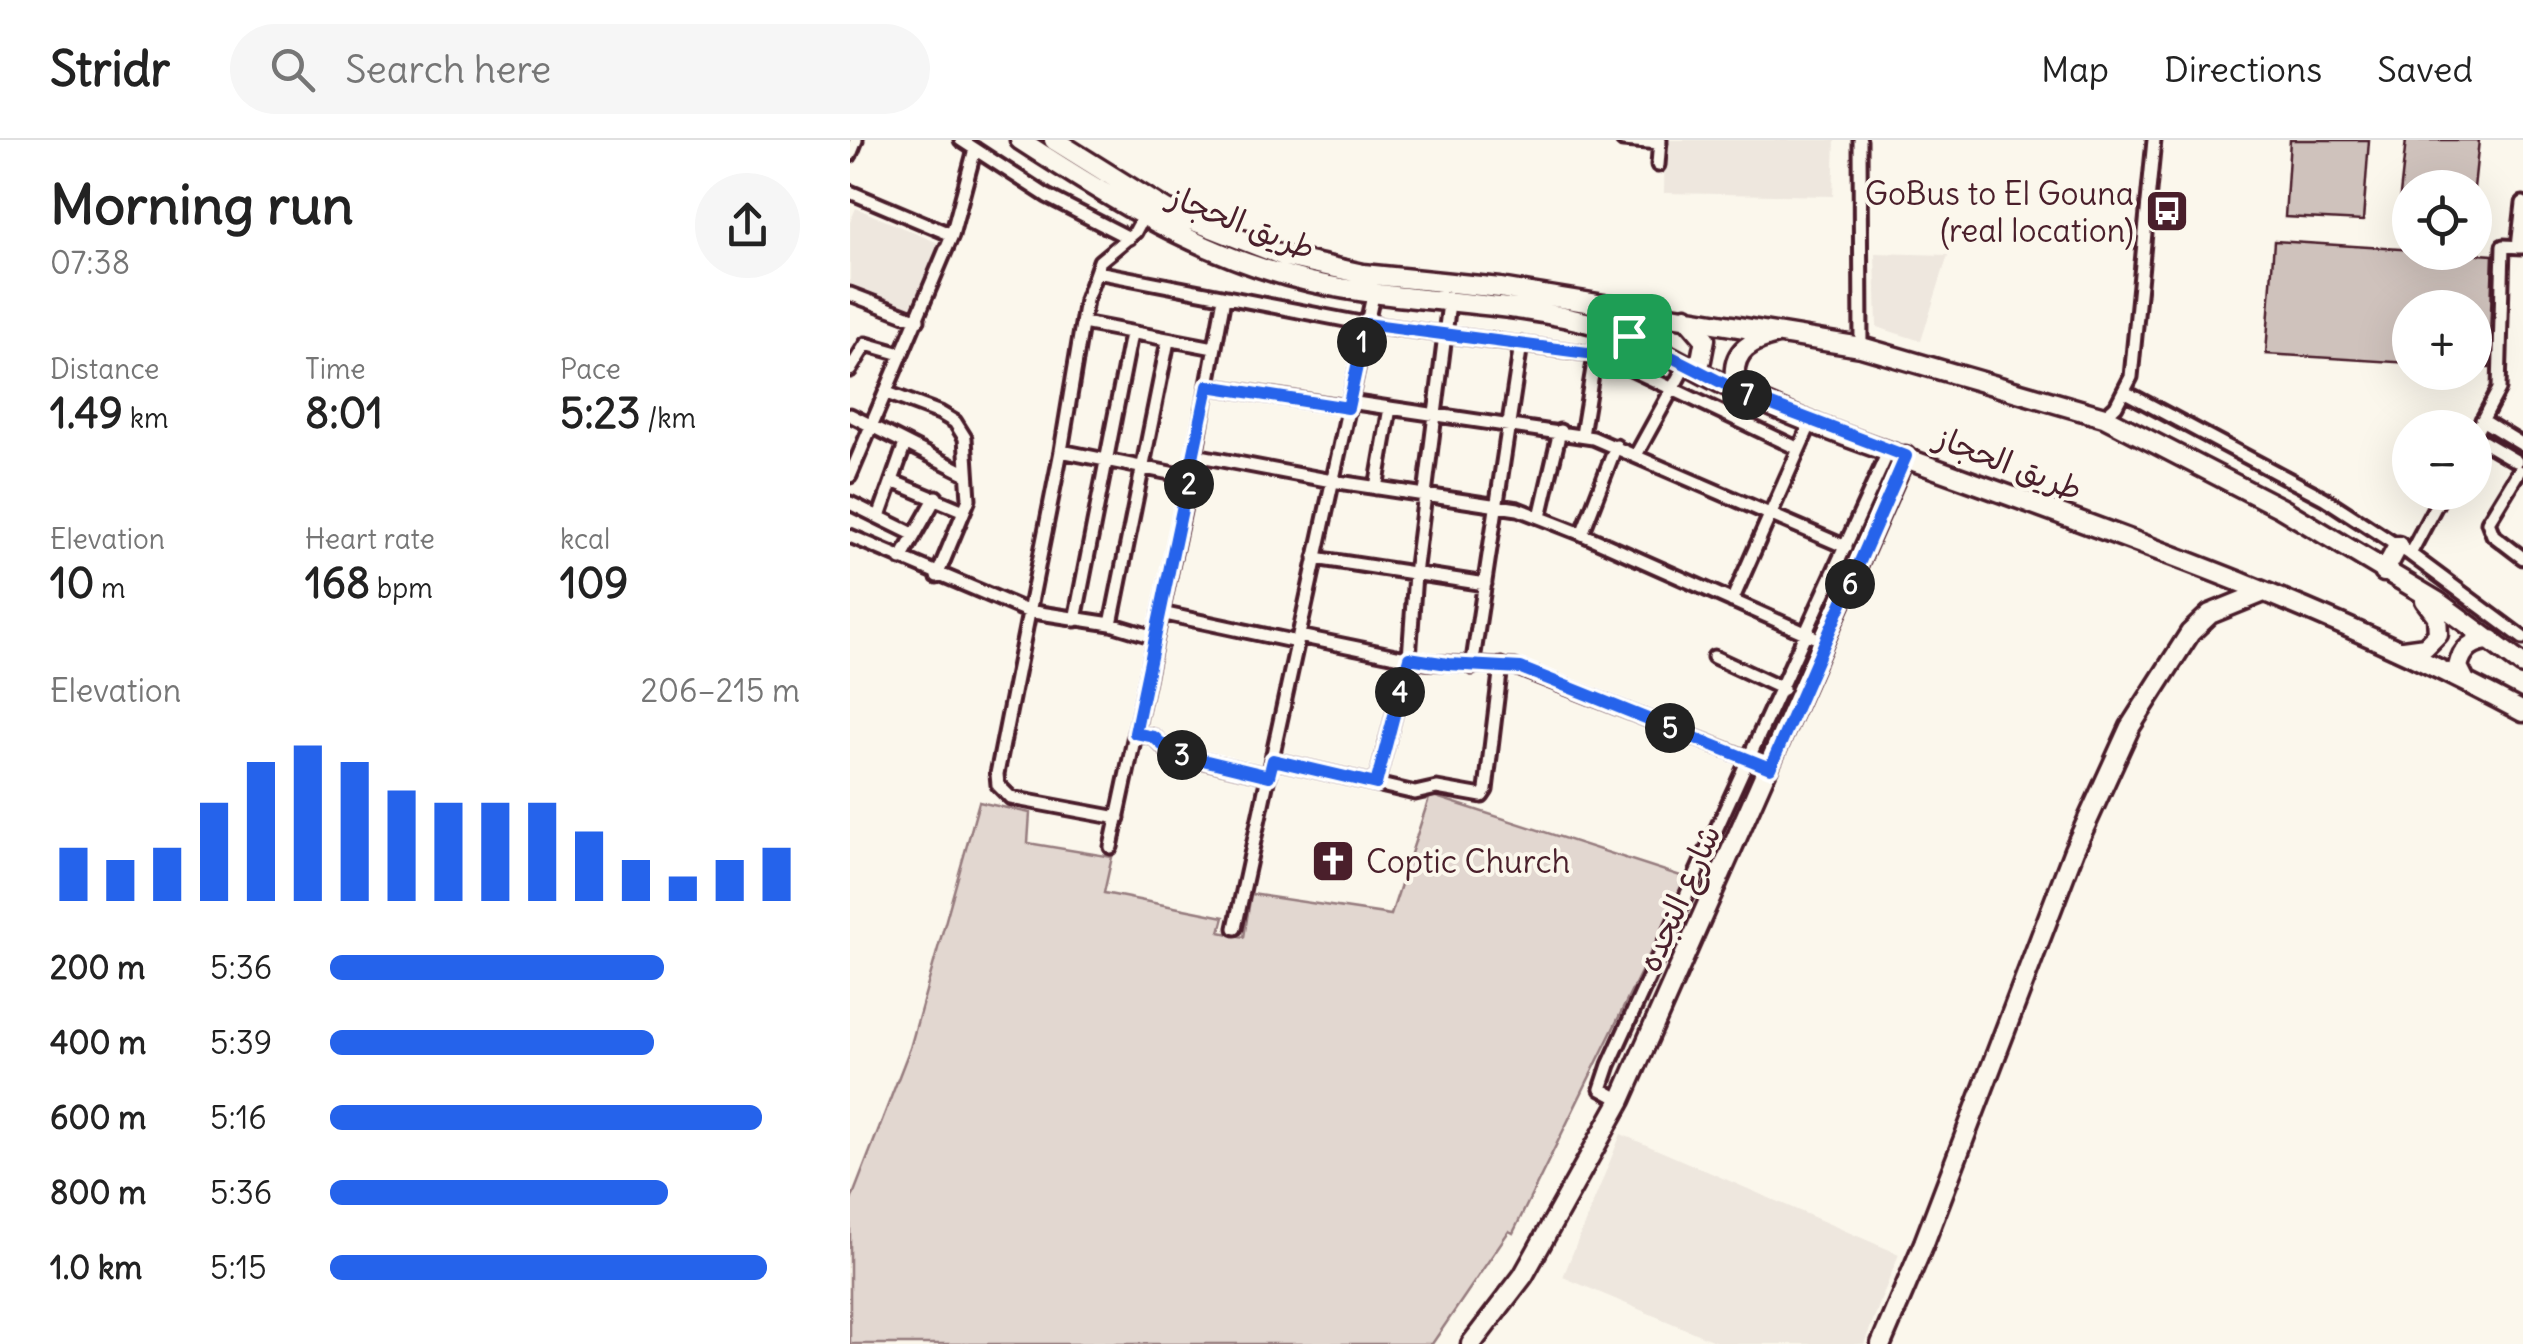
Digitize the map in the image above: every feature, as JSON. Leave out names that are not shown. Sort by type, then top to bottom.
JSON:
[{"type":"main road","name":"طريق الحجاز","points":[[1020,140],[1192,241],[1311,282],[1528,312],[1600,326],[1811,422],[2264,592],[2403,650],[2523,712]]},
{"type":"main road","name":"طريق الحجاز","points":[[1054,140],[1166,210],[1286,257],[1363,274],[1500,288],[1861,347],[2104,417],[2281,508],[2416,589],[2523,664]]},
{"type":"main road","points":[[1686,318],[1704,339],[1700,360],[1688,366]]},
{"type":"main road","points":[[1748,396],[1734,379],[1738,357],[1755,340],[1782,333]]},
{"type":"main road","name":"شارع النجده","points":[[1471,1344],[1523,1276],[1620,1100],[1826,642],[1897,453]]},
{"type":"main road","points":[[2384,572],[2404,550]]},
{"type":"main road","points":[[2403,650],[2425,648],[2438,634],[2437,616],[2416,589]]},
{"type":"main road","points":[[1881,1344],[2074,850],[2130,727],[2190,633],[2210,614],[2264,592]]},
{"type":"main road","points":[[2465,681],[2458,667],[2466,649],[2482,640],[2492,640]]},
{"type":"street","points":[[850,155],[856,140]]},
{"type":"street","points":[[961,140],[1047,196],[1129,238]]},
{"type":"street","points":[[1623,140],[1660,141],[1658,165]]},
{"type":"street","points":[[1860,140],[1861,347]]},
{"type":"street","points":[[2104,417],[2125,392],[2138,330],[2154,140]]},
{"type":"street","points":[[850,476],[854,457],[874,424],[952,235],[974,149]]},
{"type":"street","points":[[850,192],[952,235]]},
{"type":"street","points":[[2487,410],[2499,389],[2502,246],[2521,247],[2523,203]]},
{"type":"street","points":[[1118,818],[1011,798],[998,785],[1083,322],[1106,254],[1129,238],[1144,216]]},
{"type":"street","points":[[1098,272],[1366,324],[1595,354],[1800,449]]},
{"type":"street","points":[[1234,928],[1374,292]]},
{"type":"street","points":[[850,294],[918,320]]},
{"type":"street","points":[[1111,847],[1195,456],[1224,298]]},
{"type":"street","points":[[1376,784],[1409,658],[1415,574],[1449,303]]},
{"type":"street","points":[[1083,322],[1214,348]]},
{"type":"street","points":[[1582,435],[1600,326]]},
{"type":"street","points":[[1075,620],[1132,334]]},
{"type":"street","points":[[1111,624],[1168,341]]},
{"type":"street","points":[[850,370],[866,344],[900,354]]},
{"type":"street","points":[[1472,667],[1521,344]]},
{"type":"street","points":[[1636,455],[1688,366]]},
{"type":"street","points":[[1208,386],[1582,435],[1616,446],[1846,547]]},
{"type":"street","points":[[2125,392],[2324,498],[2404,550],[2523,638]]},
{"type":"street","points":[[887,393],[955,422],[964,438],[970,486],[937,576]]},
{"type":"street","points":[[1376,488],[1390,408]]},
{"type":"street","points":[[850,415],[967,474]]},
{"type":"street","points":[[1732,601],[1811,422]]},
{"type":"street","points":[[2492,426],[2523,446],[2519,469],[2489,518],[2488,527],[2523,558]]},
{"type":"street","points":[[1540,517],[1560,431]]},
{"type":"street","points":[[879,517],[905,444]]},
{"type":"street","points":[[1582,534],[1616,446]]},
{"type":"street","points":[[2492,449],[2519,469]]},
{"type":"street","points":[[1061,451],[1190,477]]},
{"type":"street","points":[[1620,1100],[1601,1089],[1846,547],[1897,453]]},
{"type":"street","points":[[1195,456],[1332,482],[1497,504],[1582,534],[1826,642]]},
{"type":"street","points":[[892,481],[964,511]]},
{"type":"street","points":[[902,560],[936,497]]},
{"type":"street","points":[[850,502],[913,534]]},
{"type":"street","points":[[2404,550],[2431,510]]},
{"type":"street","points":[[850,536],[1027,611],[1111,624],[1154,637]]},
{"type":"street","points":[[1315,558],[1484,584]]},
{"type":"street","points":[[1161,613],[1409,658],[1472,667],[1501,664],[1521,668],[1770,768]]},
{"type":"street","points":[[1714,656],[1783,689]]},
{"type":"street","points":[[1273,760],[1418,794],[1437,788],[1484,795],[1501,664]]},
{"type":"street","points":[[1135,733],[1154,737],[1170,752],[1269,776]]},
{"type":"shaded area","points":[[1665,140],[1835,140],[1833,196],[1664,193]]},
{"type":"shaded area","points":[[856,208],[943,245],[914,316],[850,289],[850,222]]},
{"type":"shaded area","points":[[1875,253],[1948,255],[1921,341],[1877,327]]},
{"type":"shaded area","points":[[1430,795],[1687,878],[1513,1233],[1509,1231],[1432,1344],[850,1344],[850,1203],[910,1048],[979,802],[1030,813],[1028,843],[1112,857],[1104,893],[1224,917],[1220,932],[1244,937],[1251,894],[1391,915]]},
{"type":"shaded area","points":[[1621,1134],[1899,1254],[1864,1344],[1721,1344],[1563,1277]]},
{"type":"building","points":[[2290,140],[2369,140],[2363,221],[2285,217]]},
{"type":"building","points":[[2406,140],[2479,140],[2476,170],[2403,170]]},
{"type":"building","points":[[2274,241],[2392,249],[2392,270],[2492,270],[2493,255],[2492,290],[2392,290],[2392,362],[2266,354]]},
{"type":"place","name":"GoBus to El Gouna (real location)","points":[[2167,211]]},
{"type":"place","name":"Coptic Church","points":[[1333,861]]},
{"type":"route","points":[[1366,324],[1595,354],[1600,326],[1629,336],[1748,396],[1906,456],[1770,768],[1521,668],[1501,664],[1476,667],[1409,658],[1376,784],[1273,760],[1269,776],[1170,752],[1154,737],[1135,733],[1208,386],[1348,408],[1366,324]]}]
